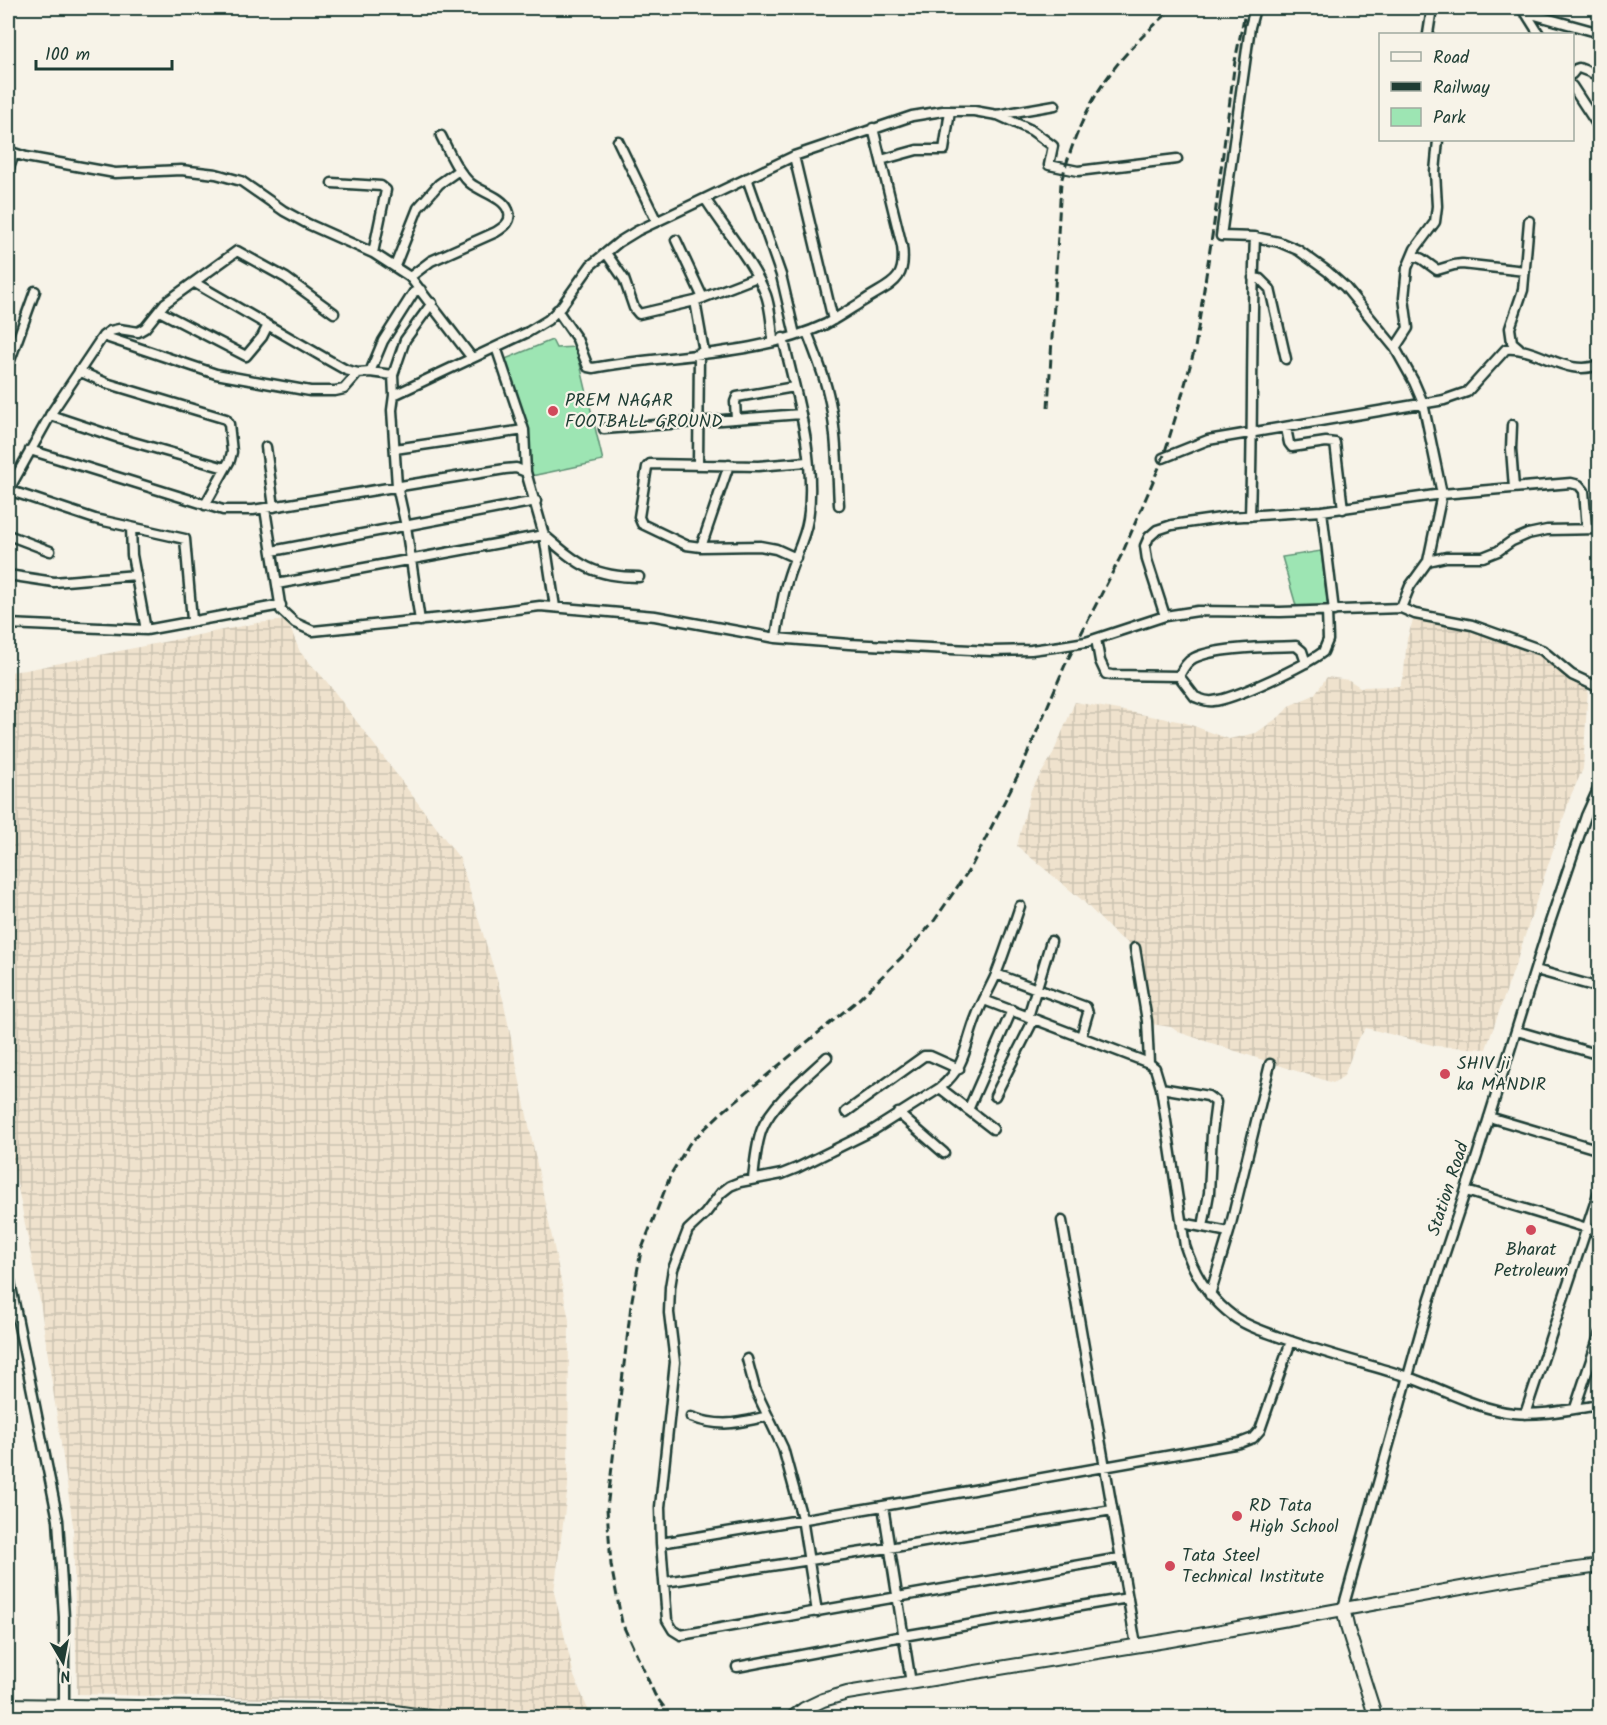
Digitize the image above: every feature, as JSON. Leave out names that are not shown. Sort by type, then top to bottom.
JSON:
[{"type":"street","points":[[1255,8],[1250,27],[1221,236],[1255,237],[1279,242],[1298,250],[1327,271],[1365,309],[1395,348],[1414,382],[1423,403],[1442,494],[1428,561],[1410,586],[1401,608]]},
{"type":"street","points":[[1428,33],[1432,8]]},
{"type":"street","points":[[1523,10],[1599,33]]},
{"type":"street","points":[[1523,10],[1538,33]]},
{"type":"street","points":[[1574,72],[1579,68],[1599,76]]},
{"type":"street","points":[[1574,89],[1599,129]]},
{"type":"street","points":[[997,115],[1055,105]]},
{"type":"street","points":[[880,160],[917,150],[944,150],[950,111]]},
{"type":"street","points":[[394,395],[548,320],[591,266],[619,242],[794,156],[912,116],[950,111],[974,111],[997,115],[1030,130],[1053,146],[1049,165],[1064,169],[1078,171],[1177,159]]},
{"type":"street","points":[[557,310],[576,339],[588,367],[702,353],[773,341],[807,332],[833,320],[890,285],[901,274],[903,266],[902,246],[873,128]]},
{"type":"street","points":[[410,277],[431,261],[496,232],[506,226],[510,219],[503,203],[470,183],[459,170],[441,136]]},
{"type":"street","points":[[618,141],[657,222]]},
{"type":"street","points":[[1395,348],[1408,328],[1405,286],[1407,268],[1434,222],[1437,206],[1438,141]]},
{"type":"street","points":[[8,171],[11,152],[115,173],[181,170],[231,177],[242,181],[284,211],[373,253],[410,277],[472,358]]},
{"type":"street","points":[[794,156],[833,320]]},
{"type":"street","points":[[395,266],[418,208],[433,190],[459,170]]},
{"type":"street","points":[[747,178],[781,274],[795,335]]},
{"type":"street","points":[[332,183],[381,186],[386,190],[373,253]]},
{"type":"street","points":[[706,200],[766,294],[773,341]]},
{"type":"street","points":[[1529,221],[1523,290],[1510,328],[1512,342],[1519,348],[1572,367],[1583,368],[1599,364]]},
{"type":"street","points":[[1250,516],[1251,353],[1255,237]]},
{"type":"street","points":[[676,240],[699,299],[702,353],[698,465]]},
{"type":"street","points":[[192,620],[185,539],[95,519],[8,491],[50,415],[103,336],[119,329],[138,332],[146,328],[165,303],[237,251],[286,278],[334,313]]},
{"type":"street","points":[[606,253],[624,279],[634,308],[639,314],[699,299],[757,278]]},
{"type":"street","points":[[1413,255],[1437,270],[1462,264],[1525,271]]},
{"type":"street","points":[[1253,278],[1260,279],[1270,289],[1286,359]]},
{"type":"street","points":[[195,283],[346,370],[393,375]]},
{"type":"street","points":[[370,372],[388,333],[414,292],[421,290]]},
{"type":"street","points":[[8,366],[35,291]]},
{"type":"street","points":[[420,621],[409,559],[406,526],[397,486],[392,410],[393,375],[405,340],[432,303]]},
{"type":"street","points":[[159,311],[246,356],[262,337],[268,325]]},
{"type":"street","points":[[807,332],[820,364],[828,395],[834,429],[839,505]]},
{"type":"street","points":[[103,336],[216,374],[302,389],[335,391],[344,389],[358,373]]},
{"type":"street","points":[[776,638],[782,600],[804,538],[810,505],[801,414],[783,338]]},
{"type":"street","points":[[496,347],[524,430],[526,472],[544,535],[555,607]]},
{"type":"street","points":[[1163,458],[1208,440],[1444,400],[1467,392],[1506,349],[1519,348]]},
{"type":"street","points":[[79,371],[106,383],[226,419],[229,424],[232,452],[205,505]]},
{"type":"street","points":[[736,419],[737,397],[794,387]]},
{"type":"street","points":[[604,429],[801,414]]},
{"type":"street","points":[[50,415],[119,438],[225,468]]},
{"type":"street","points":[[1512,425],[1510,449],[1514,488]]},
{"type":"street","points":[[1286,428],[1292,447],[1326,442],[1335,443],[1343,508]]},
{"type":"street","points":[[395,449],[524,430]]},
{"type":"street","points":[[266,447],[272,550],[282,610],[295,623],[313,631],[540,606],[655,616],[776,638],[991,651],[1031,650],[1086,642],[1165,616],[1197,611],[1330,611],[1401,608],[1415,614],[1472,625],[1542,650],[1572,675],[1599,688]]},
{"type":"street","points":[[30,450],[223,510],[269,508],[516,468],[526,472]]},
{"type":"street","points":[[796,558],[776,549],[760,546],[686,545],[642,524],[639,518],[647,467],[650,464],[758,466],[807,462]]},
{"type":"street","points":[[701,547],[729,465]]},
{"type":"street","points":[[1165,616],[1147,560],[1145,546],[1149,537],[1156,530],[1172,525],[1322,511],[1442,494],[1572,483],[1580,485],[1584,491],[1587,528]]},
{"type":"street","points":[[272,550],[536,501]]},
{"type":"street","points":[[1179,676],[1194,697],[1214,701],[1245,691],[1306,663],[1323,652],[1327,646],[1330,611],[1322,511]]},
{"type":"street","points":[[131,527],[132,555],[146,630]]},
{"type":"street","points":[[1428,561],[1446,557],[1483,557],[1528,534],[1587,528],[1599,529]]},
{"type":"street","points":[[8,535],[50,551]]},
{"type":"street","points":[[277,584],[544,535],[587,569],[604,574],[639,577]]},
{"type":"street","points":[[8,575],[54,582],[135,575]]},
{"type":"street","points":[[8,624],[146,630],[281,605]]},
{"type":"street","points":[[1096,639],[1100,661],[1106,674],[1179,676]]},
{"type":"street","points":[[1179,676],[1192,659],[1249,648],[1296,646],[1302,651],[1306,663]]},
{"type":"street","name":"Station Road","points":[[1343,1608],[1407,1377],[1548,928],[1599,783]]},
{"type":"street","points":[[1020,906],[996,974],[970,1032],[966,1054],[959,1069],[940,1088],[852,1142],[797,1168],[782,1174],[730,1186],[688,1230],[673,1269],[669,1313],[675,1362],[660,1507],[667,1620],[673,1630],[681,1635],[1120,1558]]},
{"type":"street","points":[[995,1096],[1031,1018],[1036,988],[1051,941]]},
{"type":"street","points":[[1135,948],[1147,1021],[1149,1063]]},
{"type":"street","points":[[1536,970],[1599,988]]},
{"type":"street","points":[[996,974],[1086,1007],[1088,1013],[1081,1037]]},
{"type":"street","points":[[984,1000],[1149,1063],[1155,1068],[1161,1088],[1191,1266],[1210,1294],[1236,1318],[1291,1341],[1407,1377],[1482,1406],[1525,1414],[1599,1405]]},
{"type":"street","points":[[968,1110],[1012,1010]]},
{"type":"street","points":[[1517,1031],[1599,1055]]},
{"type":"street","points":[[846,1112],[919,1058],[930,1056],[959,1069]]},
{"type":"street","points":[[753,1179],[757,1147],[767,1117],[827,1057]]},
{"type":"street","points":[[1210,1294],[1229,1232],[1270,1064]]},
{"type":"street","points":[[940,1088],[993,1129]]},
{"type":"street","points":[[1161,1088],[1208,1096],[1216,1102],[1209,1193],[1203,1227]]},
{"type":"street","points":[[898,1113],[944,1153]]},
{"type":"street","points":[[1490,1117],[1599,1150]]},
{"type":"street","points":[[1525,1414],[1599,1188]]},
{"type":"street","points":[[1466,1191],[1599,1232]]},
{"type":"street","points":[[1062,1221],[1136,1645]]},
{"type":"street","points":[[1182,1223],[1229,1232]]},
{"type":"street","points":[[8,1272],[58,1520],[64,1617],[64,1708]]},
{"type":"street","points":[[1575,1408],[1599,1333]]},
{"type":"street","points":[[661,1543],[1105,1467],[1232,1444],[1253,1438],[1260,1430],[1291,1341]]},
{"type":"street","points":[[747,1359],[755,1389],[783,1448],[802,1518],[817,1612]]},
{"type":"street","points":[[691,1417],[704,1422],[725,1425],[768,1416]]},
{"type":"street","points":[[883,1506],[911,1683]]},
{"type":"street","points":[[664,1582],[889,1548],[1112,1510]]},
{"type":"street","points":[[792,1718],[823,1700],[847,1693],[1539,1574],[1599,1566]]},
{"type":"street","points":[[737,1667],[1128,1598]]},
{"type":"street","points":[[1343,1608],[1376,1718]]},
{"type":"street","points":[[8,1706],[403,1712],[436,1718]]},
{"type":"street","points":[[390,1718],[403,1712]]},
{"type":"shaded area","points":[[1415,614],[1521,642],[1586,682],[1588,688],[1583,769],[1571,795],[1486,1049],[1436,1046],[1366,1028],[1357,1041],[1344,1076],[1333,1083],[1178,1032],[1171,1027],[1145,1023],[1133,946],[1116,935],[1082,900],[1017,846],[1031,790],[1052,756],[1075,702],[1183,722],[1229,739],[1256,733],[1279,717],[1291,705],[1314,695],[1327,677],[1349,680],[1360,687],[1400,686],[1404,672],[1407,639]]},
{"type":"shaded area","points":[[287,620],[300,652],[327,682],[460,859],[503,999],[569,1320],[568,1486],[554,1592],[574,1676],[591,1717],[503,1717],[339,1701],[77,1694],[73,1525],[40,1302],[8,1136],[8,672],[257,623]]},
{"type":"green space","name":"PREM NAGAR FOOTBALL GROUND","points":[[552,340],[556,348],[576,347],[603,461],[531,476],[503,360]]},
{"type":"green space","points":[[1321,551],[1328,607],[1297,609],[1282,557]]},
{"type":"railway","points":[[1048,408],[1061,182],[1079,129],[1102,85],[1133,46],[1174,8]]},
{"type":"railway","points":[[672,1718],[655,1695],[622,1623],[611,1565],[607,1509],[631,1305],[641,1251],[671,1174],[689,1144],[720,1114],[858,1000],[907,952],[934,921],[971,867],[1021,769],[1065,665],[1122,554],[1163,458],[1179,406],[1195,348],[1235,61],[1246,8]]},
{"type":"place","name":"PREM NAGAR FOOTBALL GROUND","points":[[553,411]]},
{"type":"place","name":"SHIV ji ka MANDIR","points":[[1445,1074]]},
{"type":"place","name":"Bharat Petroleum","points":[[1531,1230]]},
{"type":"place","name":"RD Tata High School","points":[[1237,1516]]},
{"type":"place","name":"Tata Steel Technical Institute","points":[[1170,1566]]}]
